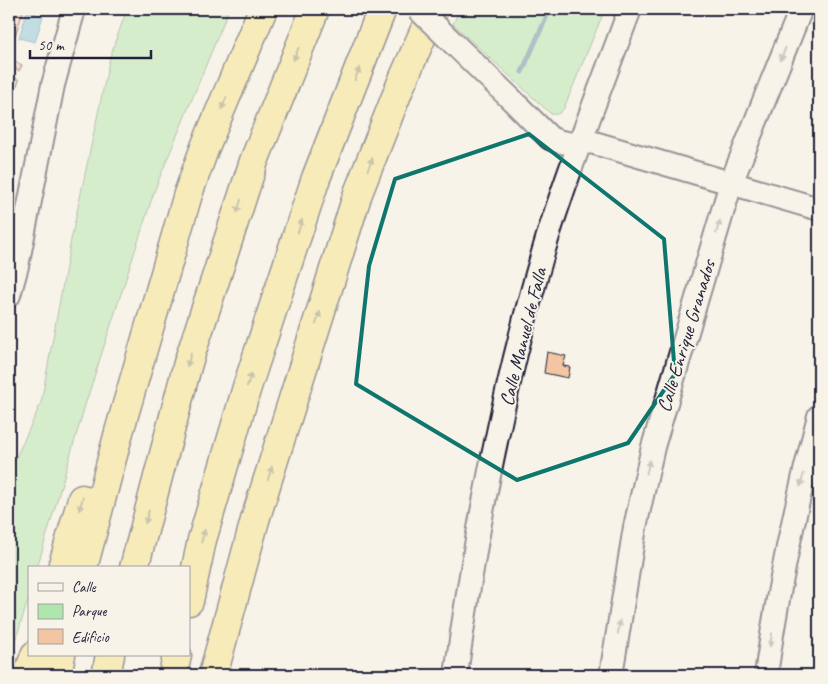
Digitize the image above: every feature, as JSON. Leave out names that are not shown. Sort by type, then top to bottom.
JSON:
[{"type":"highway","points":[[84,566],[119,432],[188,194],[205,148],[263,9]]},
{"type":"highway","points":[[135,566],[188,363],[254,161],[315,9]]},
{"type":"highway","points":[[190,596],[202,540],[247,387],[316,178],[382,9]]},
{"type":"highway","points":[[213,675],[255,520],[358,193],[401,84],[434,9]]},
{"type":"highway","points":[[63,566],[117,380],[164,246],[188,194]]},
{"type":"highway","points":[[231,675],[255,520]]},
{"type":"highway","points":[[28,675],[35,656]]},
{"type":"highway","points":[[57,675],[61,656]]},
{"type":"highway","points":[[106,675],[110,656]]},
{"type":"highway","points":[[173,675],[177,656]]},
{"type":"street","points":[[9,296],[17,266],[53,85],[74,9]]},
{"type":"street","points":[[418,9],[550,138],[558,142],[567,144],[591,142],[819,209]]},
{"type":"street","name":"Calle Manuel de Falla","points":[[456,675],[493,454],[522,334],[546,245],[580,143],[630,9]]},
{"type":"street","name":"Calle Enrique Granados","points":[[611,675],[635,527],[653,447],[674,371],[731,183],[801,9]]},
{"type":"street","points":[[766,675],[785,557],[819,416]]},
{"type":"highlighted area","points":[[529,134],[664,239],[675,374],[628,443],[517,480],[356,384],[369,266],[395,179]]},
{"type":"green space","points":[[127,9],[229,9],[155,189],[86,402],[38,566],[28,566],[28,600],[9,661],[9,473],[41,403],[71,240],[110,57]]},
{"type":"green space","points":[[460,9],[605,9],[564,108],[560,113],[551,114],[453,24]]},
{"type":"water","points":[[27,11],[43,16],[35,42],[19,38]]},
{"type":"building","points":[[9,9],[24,9],[15,36],[9,34]]},
{"type":"building","points":[[9,58],[22,65],[19,71],[16,69],[12,76],[9,74]]},
{"type":"building","points":[[9,74],[19,80],[17,86],[13,84],[9,90]]},
{"type":"building","points":[[9,90],[17,94],[14,100],[10,98],[9,100]]},
{"type":"building","points":[[9,105],[14,108],[12,113],[9,112]]},
{"type":"building","points":[[547,352],[566,356],[563,366],[570,367],[568,378],[544,373]]},
{"type":"waterway","points":[[522,72],[550,9]]}]
